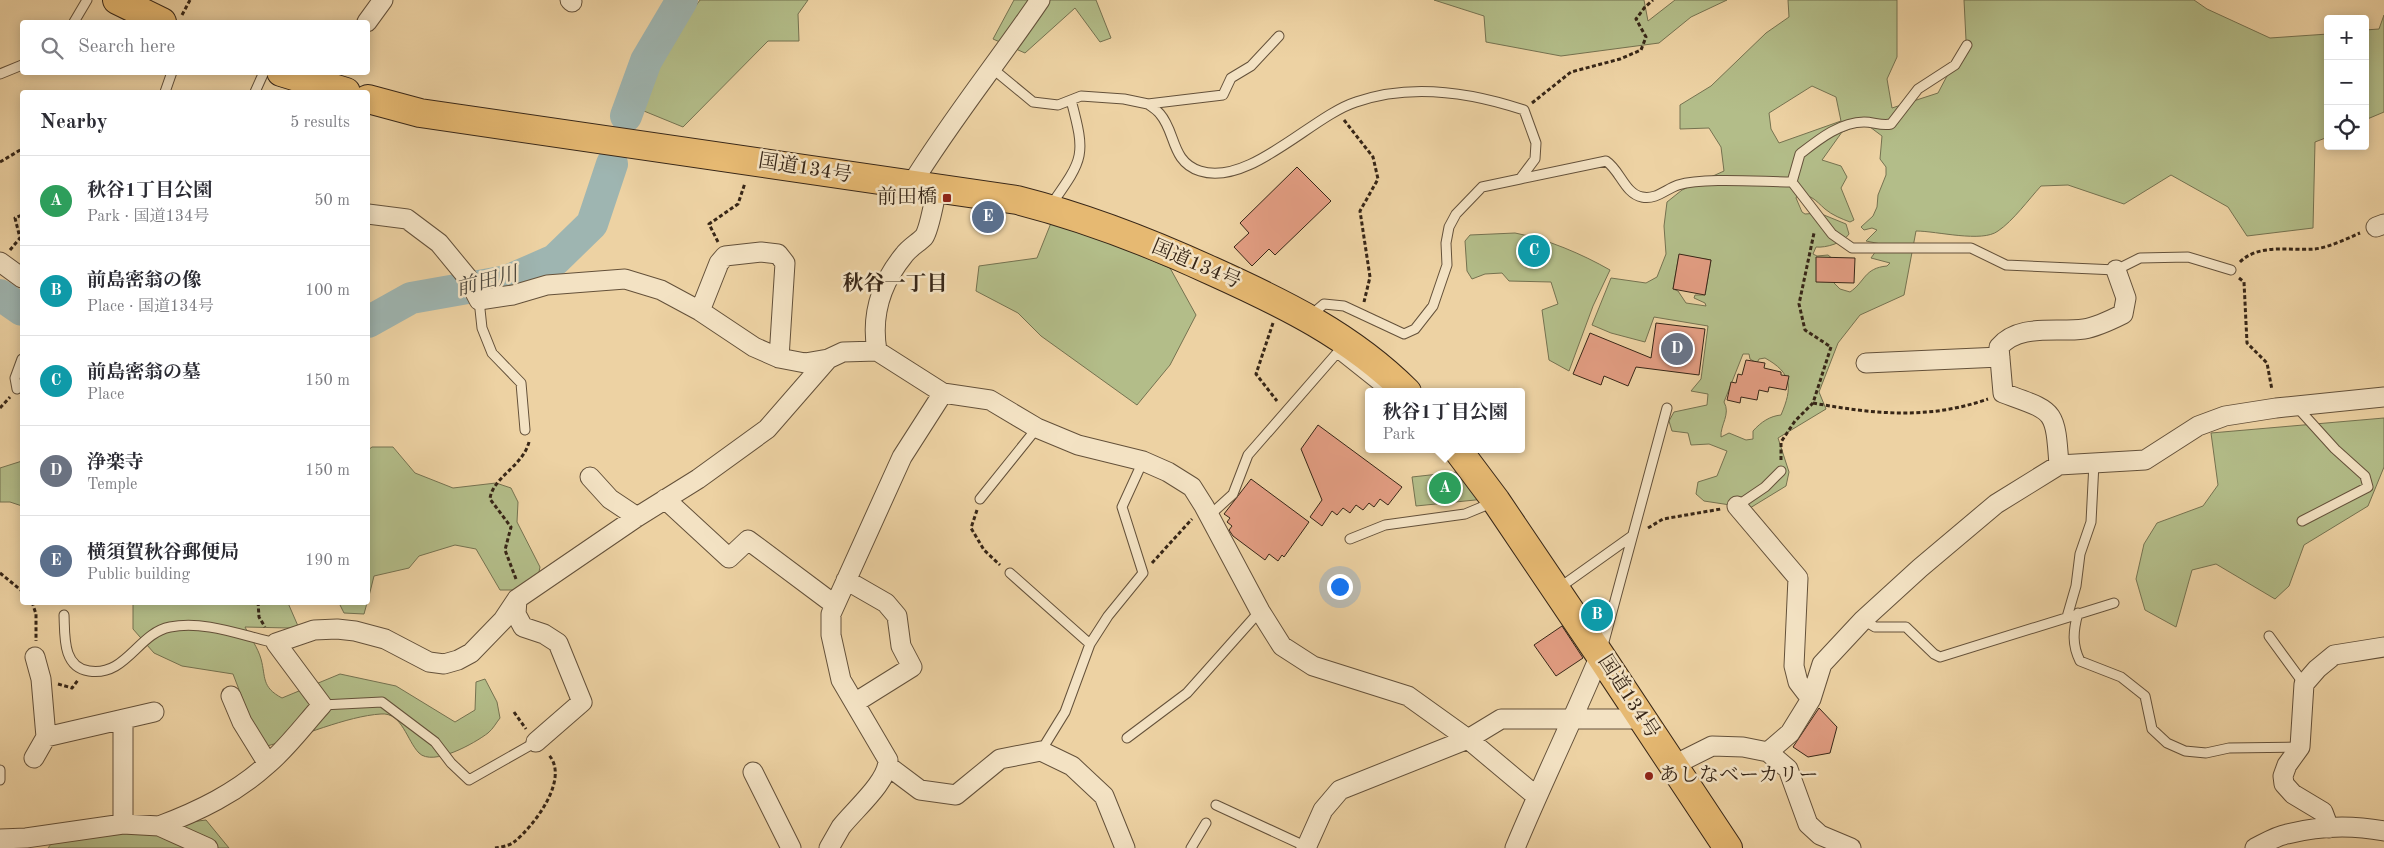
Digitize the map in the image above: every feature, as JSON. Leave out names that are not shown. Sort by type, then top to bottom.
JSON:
[{"type":"highway","points":[[117,0],[172,20]]},
{"type":"highway","points":[[300,80],[338,90]]},
{"type":"highway","name":"国道134号","points":[[370,100],[420,114],[752,160],[1017,200],[1049,208],[1180,256],[1280,302],[1309,317],[1356,347],[1402,388]]},
{"type":"highway","name":"国道134号","points":[[1460,453],[1496,501],[1728,848]]},
{"type":"street","points":[[368,20],[383,0]]},
{"type":"street","points":[[910,185],[938,141],[993,69],[1040,0]]},
{"type":"street","points":[[877,351],[874,330],[878,300],[891,272],[905,253],[925,236],[937,189]]},
{"type":"street","points":[[370,214],[407,219],[419,228],[438,243],[461,270],[479,300],[513,296],[547,285],[625,278],[661,290],[700,312],[754,347],[779,358],[805,363],[828,359],[843,352],[877,351],[943,393],[990,400],[1037,428],[1078,445],[1143,461],[1168,472],[1192,487],[1207,510],[1260,611],[1282,646],[1313,666],[1408,696],[1468,739],[1536,796]]},
{"type":"street","points":[[700,312],[719,263],[725,256],[762,252],[778,254],[785,263],[779,358]]},
{"type":"street","points":[[0,262],[20,277]]},
{"type":"street","points":[[2059,465],[2056,433],[2051,414],[2040,406],[2003,393],[1999,346],[2005,340],[2027,332],[2084,329],[2123,314],[2126,298],[2116,270]]},
{"type":"street","points":[[1866,363],[2000,357]]},
{"type":"street","points":[[159,826],[194,812],[226,796],[268,764],[322,705],[276,643],[314,630],[355,631],[385,639],[429,662],[444,664],[458,660],[471,652],[503,620],[520,597],[637,517],[698,479],[767,429],[828,359]]},
{"type":"street","points":[[829,848],[841,828],[883,778],[888,766],[888,760],[856,702],[841,680],[831,635],[831,614],[902,457],[943,393]]},
{"type":"street","points":[[1768,752],[1790,733],[1811,699],[1822,664],[1863,620],[1920,568],[1996,504],[2059,465],[2145,460],[2198,426],[2225,416],[2276,408],[2384,397]]},
{"type":"street","points":[[590,477],[610,499],[637,517]]},
{"type":"street","points":[[665,499],[729,558],[748,540],[835,605]]},
{"type":"street","points":[[1737,506],[1798,578],[1794,666],[1798,682],[1811,699]]},
{"type":"street","points":[[846,580],[886,603],[897,616],[901,646],[912,667],[856,702]]},
{"type":"street","points":[[520,597],[516,614],[523,627],[544,634],[558,643],[582,702],[536,742]]},
{"type":"street","points":[[2329,828],[2323,812],[2293,794],[2284,784],[2283,776],[2287,765],[2300,747],[2304,684],[2317,669],[2334,655],[2384,647]]},
{"type":"street","points":[[1515,848],[1536,796],[1574,718],[1600,655]]},
{"type":"street","points":[[34,758],[46,736],[41,679],[36,657]]},
{"type":"street","points":[[231,696],[242,722],[268,764]]},
{"type":"street","points":[[46,736],[154,712]]},
{"type":"street","points":[[1307,847],[1323,810],[1340,790],[1468,739],[1501,719],[1641,719]]},
{"type":"street","points":[[123,720],[123,824]]},
{"type":"street","points":[[1674,765],[1712,746],[1743,747],[1768,752],[1788,769],[1808,824],[1820,835],[1850,848]]},
{"type":"street","points":[[888,766],[920,790],[956,795],[1000,759],[1041,750],[1072,766],[1104,796],[1125,848]]},
{"type":"street","points":[[753,772],[790,848]]},
{"type":"street","points":[[0,839],[26,838],[123,824],[159,826],[208,848]]},
{"type":"street","points":[[2255,848],[2286,834],[2329,828],[2348,827],[2384,831]]},
{"type":"lane","points":[[75,20],[87,0]]},
{"type":"lane","points":[[993,69],[1033,102],[1058,106],[1081,96],[1124,99],[1148,104],[1223,95],[1230,78],[1252,66],[1278,36]]},
{"type":"lane","points":[[1792,182],[1800,154],[1817,141],[1844,126],[1864,122],[1881,126],[1891,124],[1918,89],[1955,65],[1967,45]]},
{"type":"lane","points":[[0,74],[20,66]]},
{"type":"lane","points":[[166,90],[171,75]]},
{"type":"lane","points":[[257,90],[263,75]]},
{"type":"lane","points":[[1148,104],[1161,115],[1180,159],[1199,171],[1223,172],[1244,166],[1298,137],[1336,109],[1357,101],[1397,93],[1440,91],[1476,96],[1524,110],[1536,143],[1535,159],[1520,179]]},
{"type":"lane","points":[[1049,208],[1074,172],[1081,153],[1080,134],[1071,100]]},
{"type":"lane","points":[[1309,317],[1324,304],[1344,306],[1404,334],[1415,329],[1433,306],[1447,265],[1446,243],[1449,227],[1456,214],[1482,187],[1606,161],[1613,166],[1631,192],[1643,198],[1658,196],[1678,185],[1704,182],[1792,182]]},
{"type":"lane","points":[[1792,182],[1832,234],[1852,248],[1971,248],[2006,265],[2116,270],[2140,258],[2188,256],[2230,270]]},
{"type":"lane","points":[[479,300],[482,328],[492,353],[521,383],[524,430]]},
{"type":"lane","points":[[1207,510],[1229,500],[1248,455],[1337,353],[1381,388]]},
{"type":"lane","points":[[17,389],[16,378],[20,365]]},
{"type":"lane","points":[[2296,406],[2335,449],[2365,476],[2368,487],[2302,521]]},
{"type":"lane","points":[[1600,655],[1667,408]]},
{"type":"lane","points":[[980,499],[1037,428]]},
{"type":"lane","points":[[1041,750],[1065,712],[1090,644],[1108,616],[1143,573],[1122,506],[1143,461]]},
{"type":"lane","points":[[2067,617],[2076,586],[2080,554],[2092,522],[2094,463]]},
{"type":"lane","points":[[1737,506],[1765,487],[1781,471]]},
{"type":"lane","points":[[1350,539],[1385,525],[1465,514],[1496,501]]},
{"type":"lane","points":[[1555,591],[1632,536]]},
{"type":"lane","points":[[1010,573],[1090,644]]},
{"type":"lane","points":[[1863,620],[1876,627],[1906,627],[1934,654],[1940,657],[2114,603]]},
{"type":"lane","points":[[1126,738],[1187,693],[1260,611]]},
{"type":"lane","points":[[2078,613],[2074,628],[2074,650],[2080,661],[2121,677],[2145,696],[2152,729],[2167,743],[2184,751],[2206,753],[2229,748],[2300,747]]},
{"type":"lane","points":[[64,614],[66,650],[74,664],[86,671],[102,673],[126,661],[152,636],[168,627],[215,628],[276,643]]},
{"type":"lane","points":[[2268,636],[2304,684]]},
{"type":"lane","points":[[322,705],[382,702],[435,742],[469,780],[536,742]]},
{"type":"lane","points":[[0,770],[0,780]]},
{"type":"lane","points":[[1216,805],[1307,847]]},
{"type":"lane","points":[[1191,848],[1206,823]]},
{"type":"path","points":[[172,20],[190,0]]},
{"type":"path","points":[[1524,110],[1571,72],[1620,59],[1641,50],[1646,37],[1636,19],[1653,0]]},
{"type":"path","points":[[1336,109],[1373,157],[1378,179],[1360,212],[1370,277],[1361,314]]},
{"type":"path","points":[[0,162],[20,150]]},
{"type":"path","points":[[725,256],[709,224],[738,204],[752,160]]},
{"type":"path","points":[[1781,471],[1781,442],[1795,421],[1813,403],[1831,346],[1805,330],[1798,304],[1816,225],[1814,209]]},
{"type":"path","points":[[0,262],[20,238],[15,218],[20,216]]},
{"type":"path","points":[[2276,408],[2267,362],[2247,343],[2244,282],[2230,270],[2245,256],[2288,248],[2316,248],[2380,225]]},
{"type":"path","points":[[1280,302],[1256,374],[1286,412]]},
{"type":"path","points":[[1813,403],[1896,414],[1968,406],[2003,393]]},
{"type":"path","points":[[520,597],[505,550],[511,527],[490,499],[491,490],[513,469],[527,450],[529,442],[524,430]]},
{"type":"path","points":[[980,499],[971,528],[984,550],[1010,573]]},
{"type":"path","points":[[1632,536],[1663,519],[1737,506]]},
{"type":"path","points":[[1143,573],[1207,510]]},
{"type":"path","points":[[0,573],[20,589]]},
{"type":"path","points":[[33,605],[36,614],[36,657]]},
{"type":"path","points":[[258,605],[258,617],[276,643]]},
{"type":"path","points":[[41,679],[72,688],[86,671]]},
{"type":"path","points":[[495,848],[512,844],[547,807],[556,771]]},
{"type":"green space","points":[[700,0],[808,0],[798,14],[799,41],[768,41],[683,127],[639,109],[649,71]]},
{"type":"green space","points":[[1014,0],[1096,0],[1111,38],[1100,42],[1075,8],[1025,53],[993,39]]},
{"type":"green space","points":[[1434,0],[1644,0],[1648,21],[1675,0],[1727,0],[1691,17],[1659,43],[1561,56],[1486,42],[1484,16]]},
{"type":"green space","points":[[1788,0],[1897,0],[1897,57],[1887,79],[1892,108],[1938,93],[1966,40],[1964,0],[2194,0],[2207,9],[2270,38],[2324,34],[2324,139],[2315,142],[2313,228],[2247,236],[2228,207],[2171,175],[2124,204],[2068,185],[2041,186],[2009,222],[1991,234],[1971,236],[1916,231],[1904,295],[1860,315],[1838,343],[1819,392],[1826,409],[1778,438],[1789,472],[1786,486],[1750,508],[1704,501],[1696,494],[1698,482],[1717,476],[1727,451],[1709,444],[1691,445],[1688,433],[1672,431],[1669,421],[1674,412],[1707,405],[1708,394],[1691,391],[1701,379],[1708,326],[1654,317],[1645,342],[1611,333],[1592,325],[1611,278],[1646,283],[1657,277],[1666,254],[1664,226],[1667,202],[1682,190],[1724,171],[1721,147],[1709,128],[1680,129],[1680,105],[1711,86],[1766,33],[1789,17]],"holes":[[[1812,86],[1836,97],[1841,121],[1779,143],[1771,129],[1769,113]],[[1859,125],[1870,127],[1882,136],[1880,159],[1886,167],[1886,175],[1878,195],[1877,207],[1873,216],[1861,227],[1864,230],[1872,228],[1877,230],[1866,241],[1881,244],[1871,258],[1890,263],[1887,266],[1879,267],[1869,272],[1850,292],[1840,289],[1832,281],[1833,259],[1828,255],[1817,256],[1813,254],[1816,247],[1825,247],[1843,240],[1849,234],[1846,224],[1819,213],[1805,214],[1802,212],[1796,198],[1798,194],[1813,198],[1834,215],[1850,222],[1854,220],[1841,188],[1847,177],[1841,166],[1822,160],[1842,132]],[[1679,255],[1711,260],[1705,295],[1695,295],[1694,298],[1705,303],[1706,306],[1686,303],[1678,291],[1673,289]],[[1743,354],[1749,354],[1750,359],[1757,363],[1759,359],[1765,358],[1781,369],[1788,382],[1787,396],[1781,415],[1766,420],[1753,431],[1753,439],[1746,440],[1729,433],[1721,437],[1726,415],[1724,402]]]},
{"type":"green space","points":[[2384,15],[2384,112],[2369,118],[2369,30],[2379,29]]},
{"type":"green space","points":[[1053,218],[1170,268],[1196,315],[1170,365],[1137,405],[1041,336],[1018,313],[976,291],[979,266],[1037,258]]},
{"type":"green space","points":[[1515,233],[1564,248],[1610,270],[1593,306],[1569,371],[1549,360],[1542,310],[1558,304],[1551,282],[1509,281],[1502,273],[1485,274],[1472,279],[1467,271],[1465,241],[1470,235]]},
{"type":"green space","points":[[2384,418],[2384,467],[2368,506],[2304,545],[2289,586],[2275,599],[2216,564],[2192,570],[2176,627],[2145,610],[2136,579],[2144,544],[2157,523],[2203,506],[2218,485],[2211,433]]},
{"type":"green space","points":[[393,447],[415,473],[453,488],[496,483],[511,488],[518,502],[517,522],[540,567],[538,577],[517,590],[500,590],[476,549],[455,545],[419,556],[409,568],[374,576],[370,592],[370,448]]},
{"type":"green space","points":[[20,462],[20,505],[10,502],[0,502],[0,468]]},
{"type":"green space","points":[[1466,471],[1485,499],[1416,506],[1412,477]]},
{"type":"green space","points":[[133,605],[289,605],[298,626],[289,628],[245,627],[260,655],[267,686],[282,698],[340,674],[396,686],[455,722],[475,710],[476,682],[485,679],[497,702],[500,718],[490,731],[474,742],[454,752],[434,757],[425,757],[419,753],[399,722],[388,715],[381,714],[353,719],[267,746],[251,721],[233,674],[182,666],[154,653],[133,629]]},
{"type":"green space","points":[[340,605],[366,605],[364,614],[344,613]]},
{"type":"green space","points":[[206,820],[229,848],[48,848],[54,840]]},
{"type":"building","points":[[1297,167],[1331,201],[1275,255],[1269,249],[1252,266],[1234,247],[1249,233],[1240,223]]},
{"type":"building","points":[[1679,254],[1711,260],[1705,295],[1673,289]]},
{"type":"building","points":[[1816,257],[1855,258],[1854,283],[1816,282]]},
{"type":"building","points":[[1656,323],[1705,329],[1699,375],[1636,367],[1628,386],[1604,376],[1601,385],[1573,374],[1590,333],[1651,358]]},
{"type":"building","points":[[1746,360],[1765,363],[1764,368],[1789,376],[1786,390],[1769,387],[1768,392],[1759,390],[1757,400],[1741,397],[1740,403],[1727,400],[1731,382],[1736,383],[1738,374],[1742,375]]},
{"type":"building","points":[[1318,425],[1402,487],[1388,505],[1380,499],[1374,507],[1369,503],[1363,510],[1356,505],[1350,513],[1343,508],[1337,515],[1332,511],[1322,526],[1310,517],[1322,500],[1301,449]]},
{"type":"building","points":[[1251,479],[1309,522],[1284,557],[1282,555],[1278,561],[1269,554],[1265,560],[1233,536],[1229,530],[1232,526],[1227,522],[1230,518],[1224,514]]},
{"type":"building","points":[[1562,626],[1583,658],[1556,676],[1534,645]]},
{"type":"building","points":[[1819,708],[1837,727],[1830,753],[1808,757],[1793,747]]},
{"type":"waterway","name":"前田川","points":[[626,116],[646,61],[682,0]]},
{"type":"waterway","name":"前田川","points":[[370,321],[411,298],[507,281],[555,260],[592,224],[612,164]]},
{"type":"waterway","name":"前田川","points":[[0,295],[20,309]]},
{"type":"place","name":"前田橋","points":[[947,198]]},
{"type":"place","name":"横須賀秋谷郵便局","points":[[988,217]]},
{"type":"place","name":"前島密翁の墓","points":[[1534,251]]},
{"type":"place","name":"浄楽寺","points":[[1677,349]]},
{"type":"place","name":"秋谷1丁目公園","points":[[1445,488]]},
{"type":"place","name":"前島密翁の像","points":[[1597,615]]},
{"type":"place","name":"あしなベーカリー","points":[[1649,776]]},
{"type":"district","name":"秋谷一丁目","points":[[895,284]]}]
